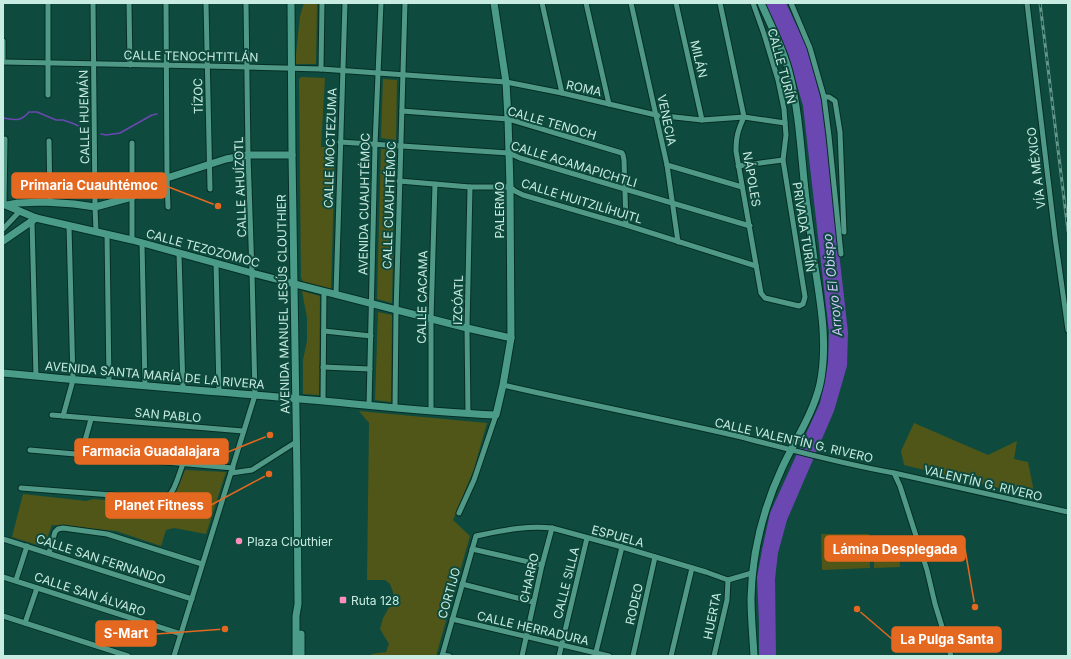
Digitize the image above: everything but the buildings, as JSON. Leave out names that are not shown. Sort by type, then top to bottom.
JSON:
[{"type":"street","points":[[48,3],[48,95]]},
{"type":"street","name":"CALLE HUEMÁN","points":[[93,3],[96,231]]},
{"type":"street","points":[[129,3],[130,65]]},
{"type":"street","points":[[166,3],[168,207]]},
{"type":"street","name":"TÍZOC","points":[[206,3],[210,189]]},
{"type":"street","name":"CALLE AHUÍZOTL","points":[[174,656],[255,395],[248,156],[246,3]]},
{"type":"street","name":"AVENIDA MANUEL JESÚS CLOUTHIER","points":[[291,3],[298,604],[296,616],[296,656]]},
{"type":"street","points":[[321,69],[322,3]]},
{"type":"street","name":"CALLE MOCTEZUMA","points":[[336,294],[345,3]]},
{"type":"street","name":"AVENIDA CUAUHTÉMOC","points":[[370,406],[375,145],[380,3]]},
{"type":"street","name":"CALLE CUAUHTÉMOC","points":[[395,408],[399,181],[405,3]]},
{"type":"street","name":"PALERMO","points":[[494,3],[506,82],[508,119],[511,338],[496,415]]},
{"type":"street","points":[[542,3],[562,93]]},
{"type":"street","points":[[586,3],[610,104]]},
{"type":"street","name":"VENECIA","points":[[632,3],[667,165],[678,242]]},
{"type":"street","name":"MILÁN","points":[[676,3],[702,120]]},
{"type":"street","points":[[720,3],[744,117]]},
{"type":"street","name":"CALLE TURÍN","points":[[753,3],[778,80],[784,109],[785,147],[783,160]]},
{"type":"street","points":[[754,656],[751,599],[752,573],[758,538],[764,513],[782,468],[794,450],[820,385],[823,358],[822,312],[793,88],[782,53],[761,3]]},
{"type":"street","points":[[791,3],[810,48],[824,97],[841,254]]},
{"type":"street","name":"VÍA A MÉXICO","points":[[1027,3],[1054,237],[1068,330]]},
{"type":"street","points":[[3,41],[3,62]]},
{"type":"street","name":"CALLE TENOCHTITLÁN","points":[[3,62],[291,68],[378,73]]},
{"type":"street","name":"ROMA","points":[[378,73],[506,82],[562,93],[656,115],[702,120],[744,117],[785,123]]},
{"type":"street","points":[[824,97],[829,97],[835,101],[840,132],[844,232]]},
{"type":"street","name":"CALLE TENOCH","points":[[402,111],[508,119],[620,152],[623,154],[624,160],[625,189]]},
{"type":"street","name":"NÁPOLES","points":[[744,117],[738,130],[736,151],[760,289]]},
{"type":"street","points":[[5,139],[5,204],[23,202],[74,204],[95,207],[132,197],[167,178],[226,159],[248,156],[292,155]]},
{"type":"street","points":[[49,141],[50,203]]},
{"type":"street","name":"CALLE ACAMAPICHTLI","points":[[340,142],[509,153],[520,158],[750,226]]},
{"type":"street","points":[[132,143],[132,240]]},
{"type":"street","points":[[738,166],[783,160]]},
{"type":"street","name":"PRIVADA TURÍN","points":[[760,289],[761,294],[765,298],[797,306],[803,304],[805,297],[783,160]]},
{"type":"street","points":[[667,165],[742,187]]},
{"type":"street","name":"CALLE HUITZILÍHUITL","points":[[399,181],[470,187],[510,187],[515,192],[523,195],[626,225],[756,266]]},
{"type":"street","name":"CALLE CACAMA","points":[[431,411],[431,319],[435,184]]},
{"type":"street","name":"IZCÓATL","points":[[468,414],[467,328],[470,187]]},
{"type":"street","points":[[625,189],[626,225]]},
{"type":"street","name":"CALLE TEZOZOMOC","points":[[5,204],[34,220],[96,231],[372,304],[511,338]]},
{"type":"street","points":[[3,229],[20,212]]},
{"type":"street","points":[[3,241],[34,220]]},
{"type":"street","points":[[34,220],[36,376]]},
{"type":"street","points":[[63,416],[73,380],[69,226]]},
{"type":"street","points":[[107,234],[108,383]]},
{"type":"street","points":[[142,243],[145,386]]},
{"type":"street","points":[[179,254],[183,389]]},
{"type":"street","points":[[216,263],[218,392]]},
{"type":"street","points":[[323,401],[324,291]]},
{"type":"street","points":[[324,331],[371,336]]},
{"type":"street","points":[[324,367],[370,369]]},
{"type":"street","name":"AVENIDA SANTA MARÍA DE LA RIVERA","points":[[3,373],[370,406],[496,415]]},
{"type":"street","name":"CALLE VALENTÍN G. RIVERO","points":[[503,385],[723,433],[865,468],[894,473]]},
{"type":"street","name":"SAN PABLO","points":[[52,415],[243,432]]},
{"type":"street","points":[[459,513],[474,480],[496,415]]},
{"type":"street","points":[[81,455],[91,419]]},
{"type":"street","points":[[231,473],[252,470],[296,442]]},
{"type":"street","points":[[30,450],[233,468]]},
{"type":"street","points":[[21,488],[164,499],[169,497],[173,491],[183,464]]},
{"type":"street","points":[[894,473],[900,486],[927,570],[935,604],[951,656]]},
{"type":"street","name":"VALENTÍN G. RIVERO","points":[[894,473],[1068,512]]},
{"type":"street","points":[[49,553],[56,530],[63,528],[107,534],[202,564]]},
{"type":"street","name":"ESPUELA","points":[[476,536],[516,528],[552,528],[622,547],[728,580]]},
{"type":"street","name":"CHARRO","points":[[522,656],[533,602],[552,528]]},
{"type":"street","name":"CORTIJO","points":[[442,655],[476,536]]},
{"type":"street","name":"CALLE SILLA","points":[[559,656],[587,538]]},
{"type":"street","name":"CALLE SAN FERNANDO","points":[[3,539],[192,599]]},
{"type":"street","points":[[16,580],[27,546]]},
{"type":"street","points":[[596,655],[622,547]]},
{"type":"street","points":[[472,549],[542,565]]},
{"type":"street","name":"RODEO","points":[[633,656],[655,557]]},
{"type":"street","points":[[671,656],[692,568]]},
{"type":"street","points":[[728,580],[752,573]]},
{"type":"street","name":"CALLE SAN ÁLVARO","points":[[3,577],[181,634]]},
{"type":"street","name":"HUERTA","points":[[714,656],[727,600],[728,580]]},
{"type":"street","points":[[462,584],[533,602]]},
{"type":"street","points":[[26,623],[37,588]]},
{"type":"street","name":"AVENIDA MANUEL JESÚS CLOUTHIER","points":[[298,604],[300,612],[301,656]]},
{"type":"street","points":[[3,617],[128,656]]},
{"type":"street","name":"CALLE HERRADURA","points":[[452,619],[526,636],[596,655],[609,656]]},
{"type":"street","points":[[442,655],[449,656]]},
{"type":"green space","points":[[304,3],[317,3],[316,64],[295,64],[300,16]]},
{"type":"green space","points":[[301,77],[325,78],[321,147],[335,147],[331,290],[303,282],[301,277],[299,79]]},
{"type":"green space","points":[[383,79],[397,80],[396,140],[381,138]]},
{"type":"green space","points":[[381,149],[395,149],[392,303],[377,299]]},
{"type":"green space","points":[[302,291],[320,296],[319,395],[303,394],[303,360],[307,341],[307,318]]},
{"type":"green space","points":[[378,312],[392,315],[391,402],[375,400]]},
{"type":"green space","points":[[359,411],[487,423],[474,469],[453,520],[470,536],[436,656],[370,656],[372,654],[386,652],[389,644],[380,629],[383,618],[393,601],[393,592],[390,584],[385,580],[367,580],[369,423]]},
{"type":"green space","points":[[914,423],[988,455],[1017,441],[1014,459],[1028,462],[1035,497],[904,465],[901,451]]},
{"type":"green space","points":[[185,470],[226,472],[206,534],[174,528],[166,530],[161,546],[116,531],[52,525],[44,547],[12,537],[23,494],[86,501],[94,499],[162,506],[173,499]]},
{"type":"green space","points":[[821,534],[869,534],[870,568],[822,570]]},
{"type":"green space","points":[[874,553],[899,553],[900,567],[874,568]]},
{"type":"water","name":"Arroyo El Obispo","points":[[765,3],[786,3],[807,48],[822,103],[848,332],[847,366],[834,411],[787,520],[778,553],[775,579],[776,656],[759,656],[757,577],[770,513],[820,403],[828,362],[829,332],[803,106],[788,54]]},
{"type":"waterway","points":[[3,118],[17,120],[29,112],[37,112],[56,120],[63,120],[72,123],[85,129]]},
{"type":"waterway","points":[[101,134],[106,135],[120,133],[152,115],[157,114]]},
{"type":"railway","points":[[1040,3],[1068,231]]},
{"type":"place","name":"Primaria Cuauhtémoc","points":[[218,206]]},
{"type":"place","name":"Farmacia Guadalajara","points":[[270,435]]},
{"type":"place","name":"Planet Fitness","points":[[269,474]]},
{"type":"place","name":"Plaza Clouthier","points":[[239,541]]},
{"type":"place","name":"Ruta 128","points":[[343,600]]},
{"type":"place","name":"Lámina Desplegada","points":[[975,607]]},
{"type":"place","name":"La Pulga Santa","points":[[857,609]]},
{"type":"place","name":"S-Mart","points":[[225,629]]}]
